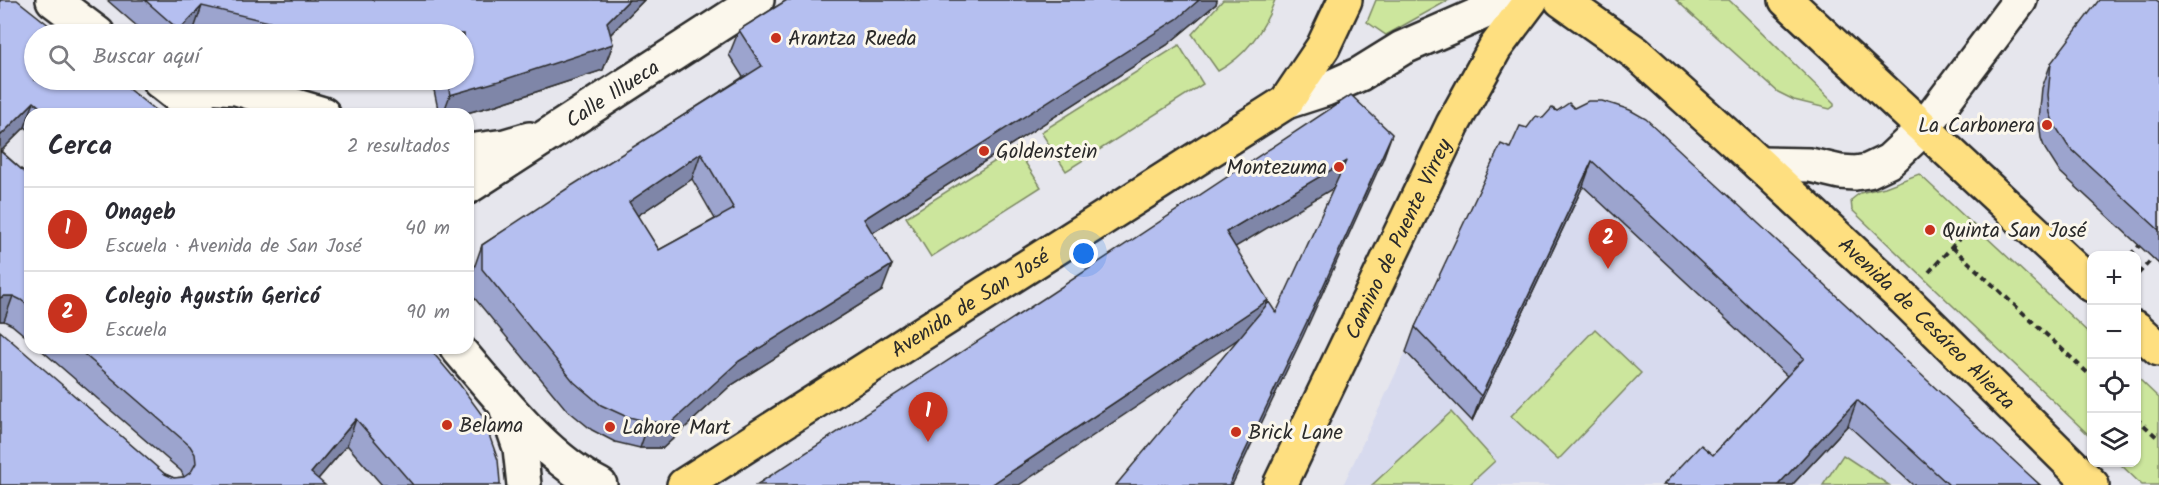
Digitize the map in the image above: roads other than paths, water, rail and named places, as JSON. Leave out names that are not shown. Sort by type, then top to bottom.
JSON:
[{"type":"main road","name":"Avenida de San José","points":[[684,485],[1286,102],[1323,47],[1345,0]]},
{"type":"main road","name":"Camino de Puente Virrey","points":[[1280,485],[1453,124],[1496,48],[1531,0]]},
{"type":"main road","name":"Avenida de Cesáreo Alierta","points":[[1560,0],[1636,53],[1760,164],[1904,299],[2092,485]]},
{"type":"main road","points":[[1786,0],[2087,281]]},
{"type":"main road","points":[[2141,332],[2159,349]]},
{"type":"street","points":[[52,0],[84,24]]},
{"type":"street","name":"Calle Illueca","points":[[474,183],[757,0]]},
{"type":"street","name":"Avenida de San José","points":[[1286,102],[1326,89],[1360,74],[1402,48],[1512,0]]},
{"type":"street","points":[[1760,164],[1810,165],[1840,172],[1868,171],[1889,161],[1923,129],[2020,0]]},
{"type":"street","points":[[171,90],[194,108]]},
{"type":"street","points":[[243,90],[303,108]]},
{"type":"street","points":[[474,150],[506,146],[549,134]]},
{"type":"street","points":[[463,354],[506,405],[556,454],[585,478],[600,485]]},
{"type":"street","points":[[506,405],[520,448],[524,485]]},
{"type":"place","name":"Arantza Rueda","points":[[776,38]]},
{"type":"place","name":"La Carbonera","points":[[2047,125]]},
{"type":"place","name":"Goldenstein","points":[[984,151]]},
{"type":"place","name":"Montezuma","points":[[1339,167]]},
{"type":"place","name":"Quinta San José","points":[[1930,230]]},
{"type":"place","name":"Colegio Agustín Gericó","points":[[1608,269]]},
{"type":"place","name":"Belama","points":[[447,425]]},
{"type":"place","name":"Lahore Mart","points":[[610,427]]},
{"type":"place","name":"Brick Lane","points":[[1236,432]]},
{"type":"place","name":"Onageb","points":[[928,442]]}]
